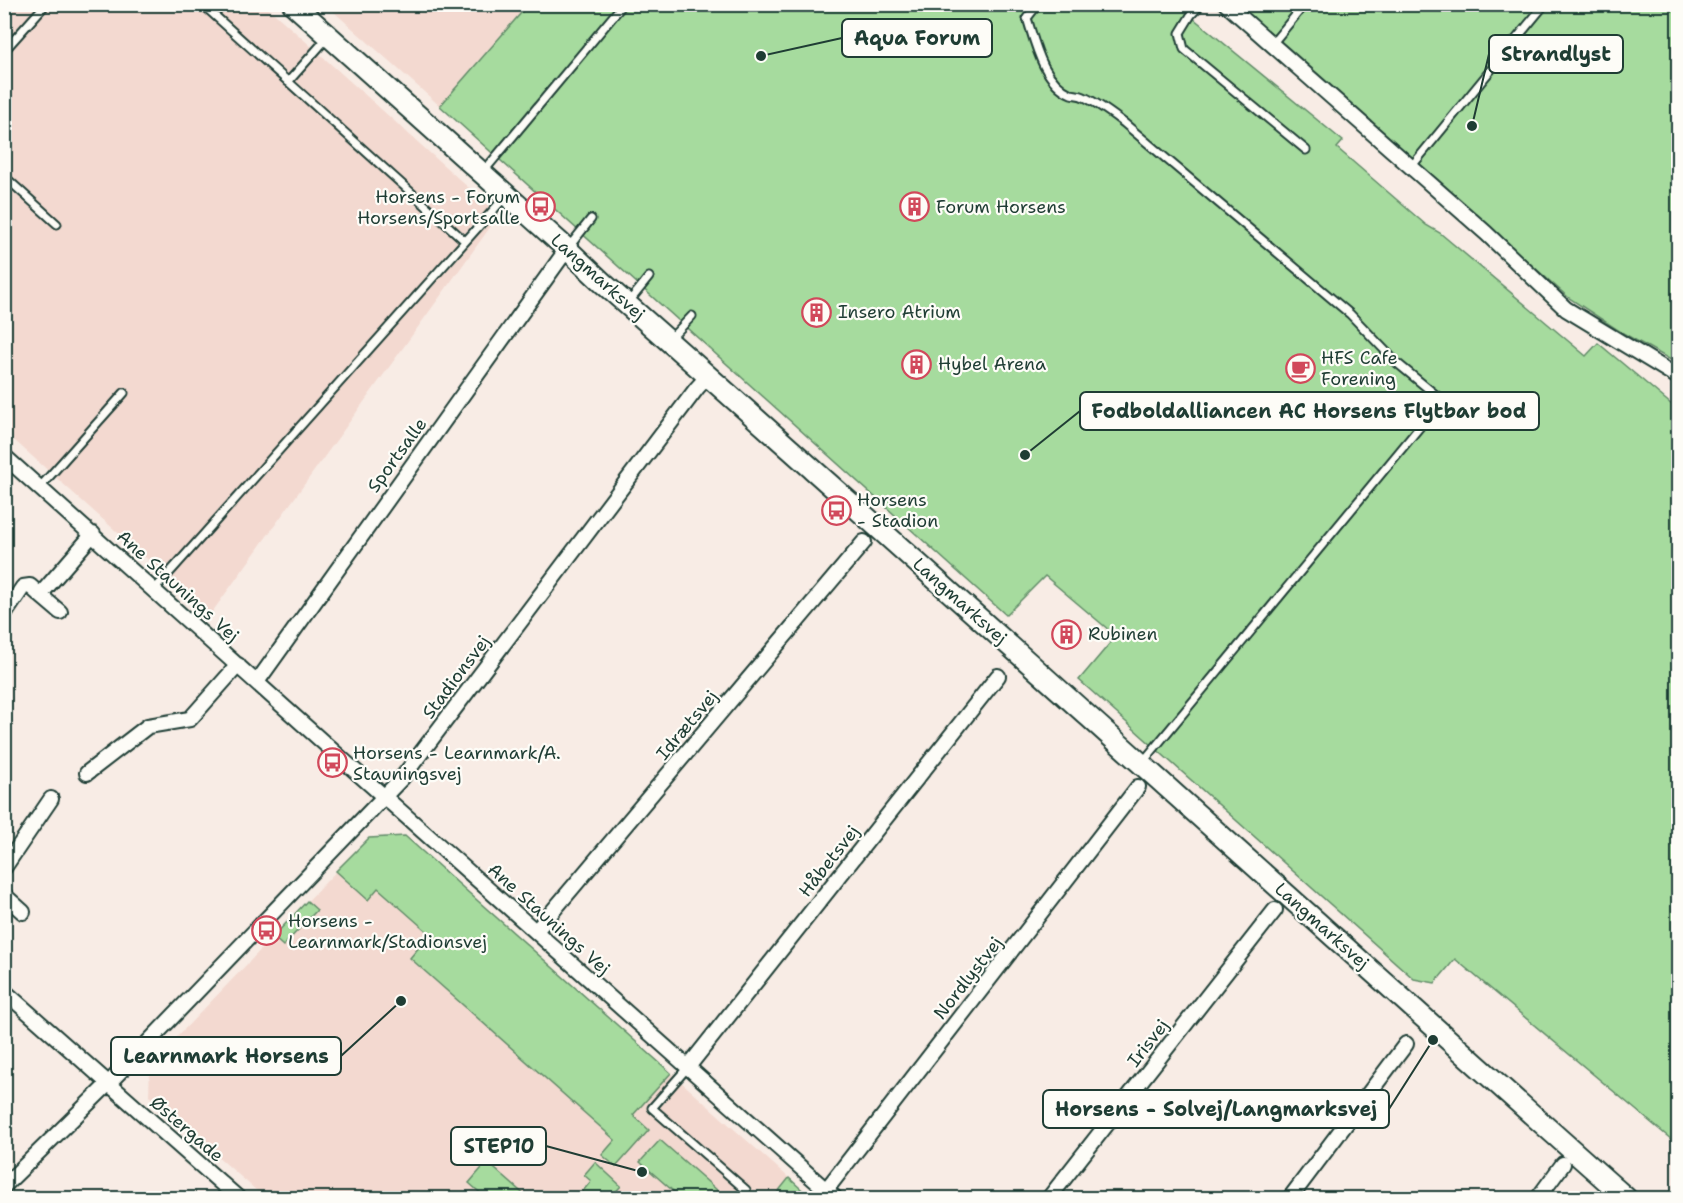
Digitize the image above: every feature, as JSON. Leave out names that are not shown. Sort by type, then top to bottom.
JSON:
[{"type":"main road","name":"Langmarksvej","points":[[293,4],[1626,1198]]},
{"type":"street","points":[[1226,4],[1486,233],[1566,309],[1678,376]]},
{"type":"street","name":"Sportsalle","points":[[257,682],[567,249]]},
{"type":"street","name":"Stadionsvej","points":[[4,1186],[108,1084],[402,778],[708,376]]},
{"type":"street","name":"Ane Staunings Vej","points":[[4,456],[831,1194]]},
{"type":"street","name":"Ane Staunings Vej","points":[[40,595],[93,534]]},
{"type":"street","name":"Idrætsvej","points":[[536,931],[864,542]]},
{"type":"street","points":[[4,615],[23,587],[30,586],[60,612]]},
{"type":"street","name":"Ane Staunings Vej","points":[[87,773],[148,726],[190,720],[238,665]]},
{"type":"street","name":"Håbetsvej","points":[[688,1067],[998,676]]},
{"type":"street","name":"Nordlystvej","points":[[831,1194],[1138,787]]},
{"type":"street","points":[[4,868],[51,799]]},
{"type":"street","points":[[4,895],[23,912]]},
{"type":"street","name":"Irisvej","points":[[1049,1198],[1275,910]]},
{"type":"street","name":"Østergade","points":[[4,991],[238,1198]]},
{"type":"street","points":[[1290,1198],[1406,1044]]},
{"type":"street","points":[[1538,1198],[1563,1164]]},
{"type":"lane","points":[[4,51],[46,4]]},
{"type":"lane","points":[[202,4],[465,241]]},
{"type":"lane","points":[[482,173],[620,8],[615,4]]},
{"type":"lane","points":[[1038,4],[1027,18],[1041,62],[1057,84],[1070,93],[1093,102],[1120,120],[1162,154],[1350,314],[1397,363],[1442,400],[1142,763]]},
{"type":"lane","points":[[1201,4],[1180,33],[1184,49],[1306,150]]},
{"type":"lane","points":[[1272,44],[1305,4]]},
{"type":"lane","points":[[1411,167],[1545,4]]},
{"type":"lane","points":[[288,82],[329,36]]},
{"type":"lane","points":[[4,176],[57,224]]},
{"type":"lane","points":[[154,590],[507,195]]},
{"type":"lane","points":[[567,249],[591,219]]},
{"type":"lane","points":[[627,304],[649,277]]},
{"type":"lane","points":[[669,341],[692,316]]},
{"type":"lane","points":[[40,487],[124,393]]},
{"type":"lane","points":[[688,1067],[652,1108],[746,1190]]},
{"type":"shaded area","points":[[5,5],[265,5],[499,215],[210,615],[5,432]]},
{"type":"shaded area","points":[[326,5],[528,5],[440,106]]},
{"type":"shaded area","points":[[405,836],[789,1178],[773,1198],[265,1198],[149,1096],[150,1065],[348,859],[369,838]]},
{"type":"green space","points":[[528,5],[1177,5],[1343,141],[1337,148],[1426,225],[1440,233],[1586,356],[1598,343],[1678,410],[1678,1145],[1455,959],[1435,983],[1414,979],[1079,680],[1116,636],[1045,576],[1006,615],[440,106]]},
{"type":"green space","points":[[1237,5],[1678,5],[1678,364],[1621,332],[1569,298]]},
{"type":"green space","points":[[405,836],[671,1073],[633,1115],[649,1130],[616,1167],[602,1155],[615,1140],[410,958],[430,934],[378,888],[368,900],[336,871],[369,838]]},
{"type":"green space","points":[[307,901],[317,910],[283,946],[273,937]]},
{"type":"green space","points":[[660,1140],[726,1198],[681,1198],[640,1162]]},
{"type":"green space","points":[[487,1162],[528,1198],[486,1198],[469,1183]]},
{"type":"green space","points":[[595,1162],[621,1186],[610,1198],[580,1198],[578,1197],[591,1181],[584,1175]]},
{"type":"green space","points":[[789,1178],[811,1198],[773,1198]]},
{"type":"place","name":"Aqua Forum","points":[[761,56]]},
{"type":"place","name":"Strandlyst","points":[[1472,126]]},
{"type":"place","name":"Horsens - Forum Horsens/Sportsalle","points":[[541,207]]},
{"type":"place","name":"Forum Horsens","points":[[915,207]]},
{"type":"place","name":"Insero Atrium","points":[[817,312]]},
{"type":"place","name":"Hybel Arena","points":[[917,364]]},
{"type":"place","name":"HFS Cafe Forening","points":[[1300,368]]},
{"type":"place","name":"Fodboldalliancen AC Horsens Flytbar bod","points":[[1025,455]]},
{"type":"place","name":"Horsens - Stadion","points":[[836,510]]},
{"type":"place","name":"Rubinen","points":[[1067,634]]},
{"type":"place","name":"Horsens - Learnmark/A. Stauningsvej","points":[[332,763]]},
{"type":"place","name":"Horsens - Learnmark/Stadionsvej","points":[[267,931]]},
{"type":"place","name":"Learnmark Horsens","points":[[401,1001]]},
{"type":"place","name":"Horsens - Solvej/Langmarksvej","points":[[1433,1040]]},
{"type":"place","name":"STEP10","points":[[642,1172]]}]
